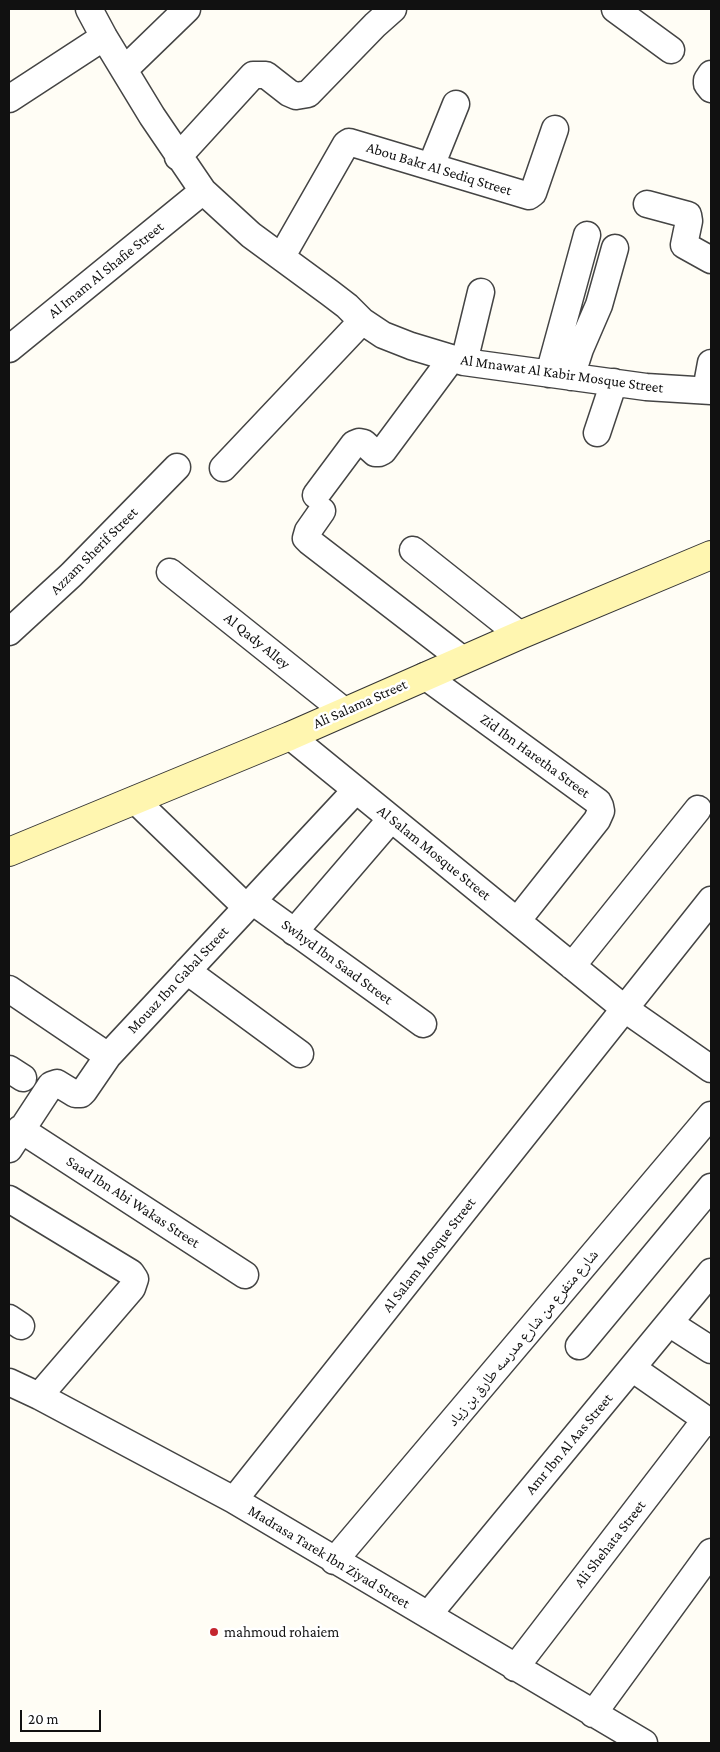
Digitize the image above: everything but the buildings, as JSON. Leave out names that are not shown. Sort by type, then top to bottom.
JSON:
[{"type":"street","name":"Al Mnawat Al Kabir Mosque Street","points":[[89,9],[124,70],[178,156],[203,191],[251,235],[282,256],[347,306],[362,322],[383,335],[411,346],[458,360],[646,387],[708,391]]},
{"type":"street","points":[[124,70],[186,9]]},
{"type":"street","points":[[178,156],[254,75],[266,75],[288,93],[296,96],[308,94],[374,25],[393,9]]},
{"type":"street","points":[[616,9],[671,50]]},
{"type":"street","points":[[9,99],[104,37]]},
{"type":"street","points":[[711,74],[707,80],[707,84],[711,89]]},
{"type":"street","points":[[431,166],[456,104]]},
{"type":"street","name":"Abou Bakr Al Sediq Street","points":[[282,256],[346,144],[349,142],[532,195],[534,194],[555,129]]},
{"type":"street","name":"Al Imam Al Shafie Street","points":[[9,349],[203,191]]},
{"type":"street","points":[[648,204],[688,215],[689,221],[684,245],[711,260]]},
{"type":"street","points":[[560,376],[587,235]]},
{"type":"street","points":[[560,376],[580,349],[599,305],[614,248]]},
{"type":"street","points":[[463,660],[306,538],[319,503],[354,444],[364,443],[375,453],[379,454],[383,451],[458,360],[481,292]]},
{"type":"street","points":[[223,468],[362,322]]},
{"type":"street","points":[[708,391],[711,363]]},
{"type":"street","points":[[597,433],[614,382]]},
{"type":"street","name":"Azzam Sherif Street","points":[[9,632],[71,575],[178,467]]},
{"type":"street","points":[[414,550],[520,635]]},
{"type":"street","name":"Ali Salama Street","points":[[9,852],[290,736],[520,635],[711,555]]},
{"type":"street","name":"Al Qady Alley","points":[[170,572],[344,711]]},
{"type":"street","name":"Zid Ibn Haretha Street","points":[[425,676],[598,802],[600,806],[601,811],[597,820],[517,921]]},
{"type":"street","name":"Al Salam Mosque Street","points":[[290,736],[625,1009],[711,1069]]},
{"type":"street","name":"Mouaz Ibn Gabal Street","points":[[15,1139],[51,1084],[57,1083],[75,1094],[81,1094],[108,1056],[356,790]]},
{"type":"street","name":"Swhyd Ibn Saad Street","points":[[135,800],[249,904],[294,932],[423,1024]]},
{"type":"street","points":[[572,966],[698,809]]},
{"type":"street","points":[[294,932],[391,819]]},
{"type":"street","name":"Al Salam Mosque Street","points":[[234,1500],[711,900]]},
{"type":"street","points":[[187,971],[300,1054]]},
{"type":"street","points":[[9,989],[108,1056]]},
{"type":"street","name":"شارع متفرع من شارع مدرسه طارق بن زياد","points":[[334,1561],[711,1115]]},
{"type":"street","name":"Saad Ibn Abi Wakas Street","points":[[15,1139],[245,1275]]},
{"type":"street","points":[[579,1346],[711,1187]]},
{"type":"street","points":[[9,1198],[130,1273],[135,1279],[132,1288],[39,1396]]},
{"type":"street","name":"Amr Ibn Al Aas Street","points":[[428,1615],[711,1272]]},
{"type":"street","points":[[669,1323],[711,1350]]},
{"type":"street","points":[[632,1368],[709,1421]]},
{"type":"street","name":"Madrasa Tarek Ibn Ziyad Street","points":[[9,1382],[39,1396],[234,1500],[644,1743]]},
{"type":"street","name":"Ali Shehata Street","points":[[515,1668],[709,1421]]},
{"type":"street","points":[[593,1714],[711,1552]]},
{"type":"place","name":"mahmoud rohaiem","points":[[214,1632]]}]
